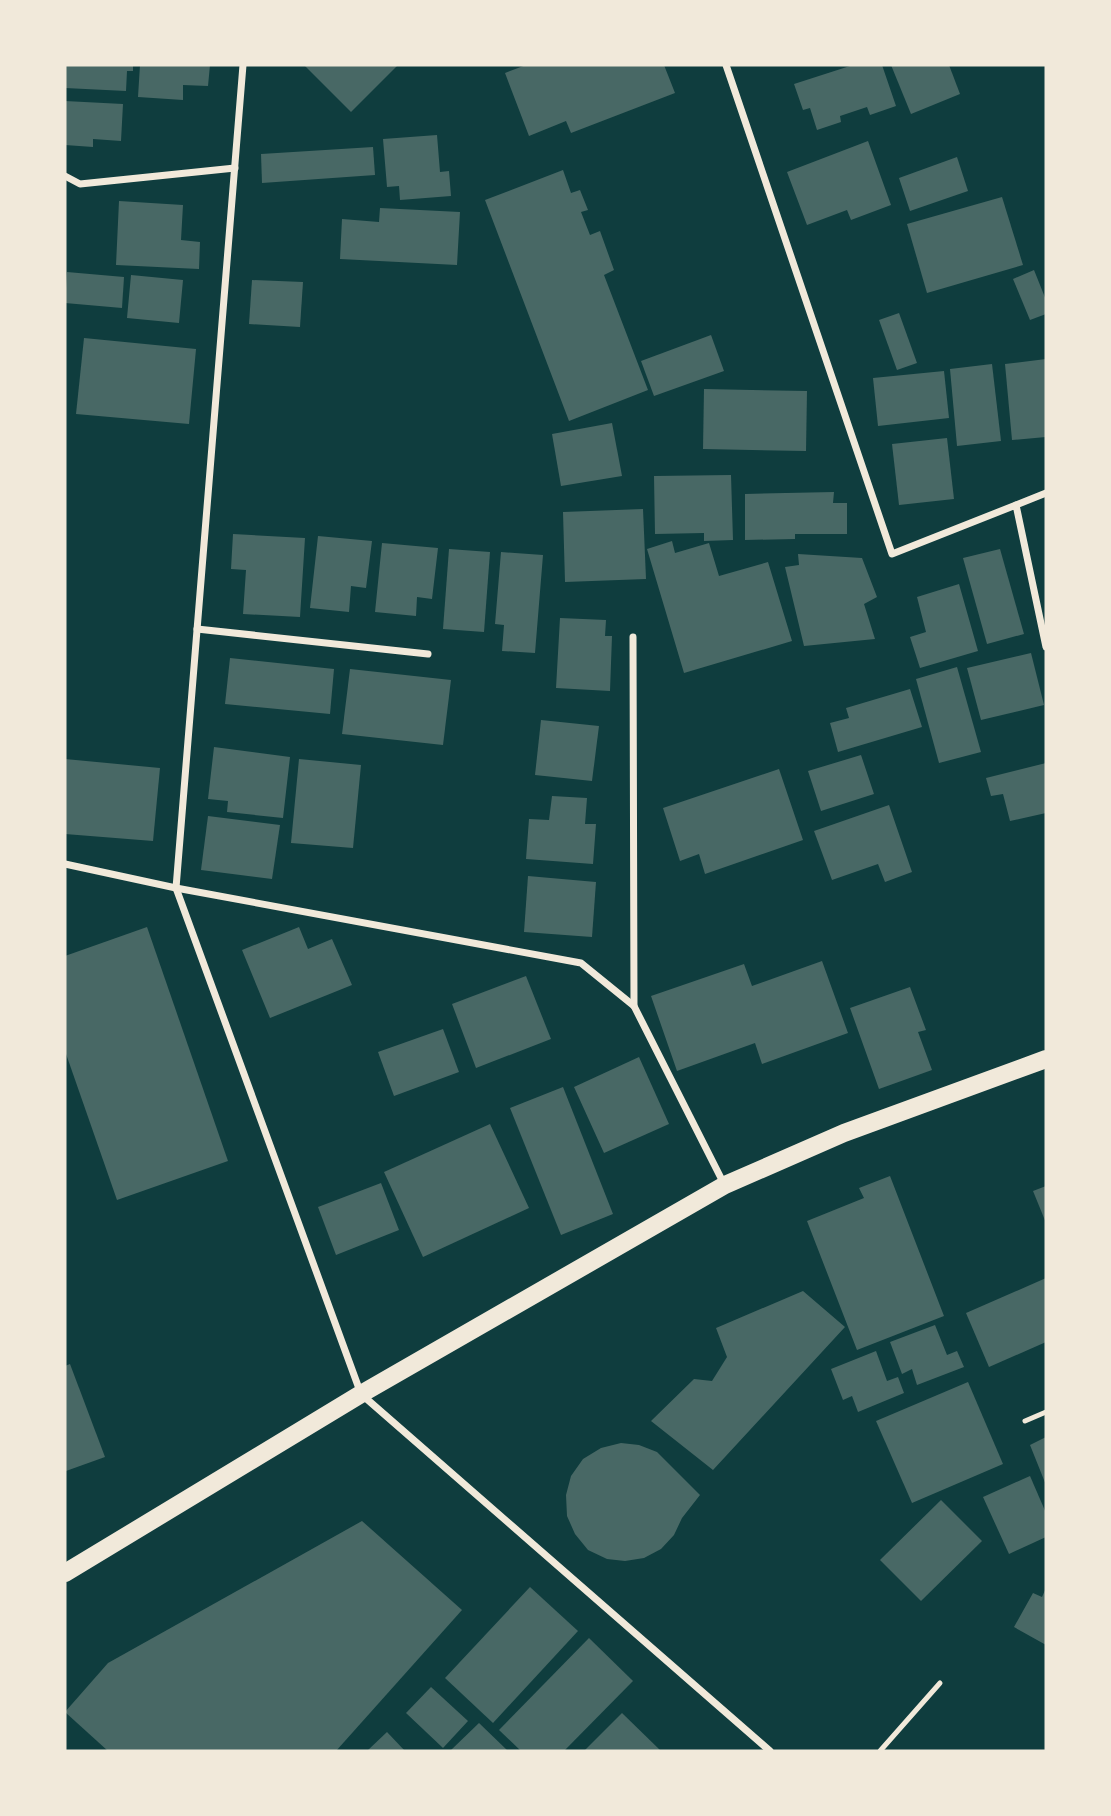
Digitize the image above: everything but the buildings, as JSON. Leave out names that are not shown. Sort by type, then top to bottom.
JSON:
[{"type":"main road","points":[[65,1573],[361,1394],[725,1185],[844,1133],[1046,1059]]},
{"type":"street","points":[[243,65],[176,888],[361,1394],[770,1751]]},
{"type":"street","points":[[726,65],[892,554],[1046,492]]},
{"type":"street","points":[[65,176],[80,184],[234,169]]},
{"type":"street","points":[[1016,505],[1046,648]]},
{"type":"street","points":[[197,629],[428,654]]},
{"type":"street","points":[[632,638],[634,1006]]},
{"type":"street","points":[[65,864],[176,888],[581,963],[634,1006],[725,1185]]},
{"type":"lane","points":[[1025,1421],[1046,1412]]},
{"type":"lane","points":[[880,1751],[940,1684]]}]
